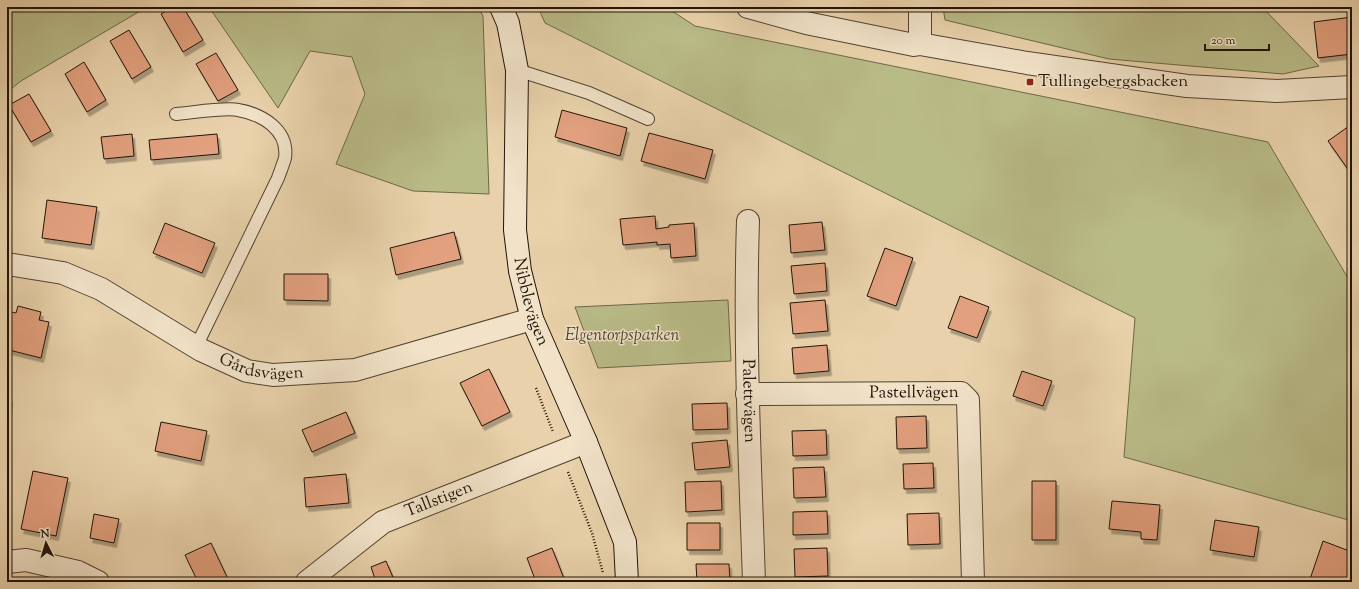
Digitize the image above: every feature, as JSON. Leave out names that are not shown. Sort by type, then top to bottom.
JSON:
[{"type":"street","name":"Nibblevägen","points":[[500,7],[508,23],[517,70],[515,230],[520,271],[532,319],[586,442],[625,542],[627,582]]},
{"type":"street","points":[[748,7],[806,23],[914,45],[920,44],[1027,63],[1187,86],[1277,91],[1352,88]]},
{"type":"street","points":[[920,7],[920,44]]},
{"type":"street","name":"Palettvägen","points":[[748,220],[746,284],[747,394],[754,582]]},
{"type":"street","name":"Gårdsvägen","points":[[7,264],[63,273],[101,289],[196,347],[247,371],[273,376],[355,370],[532,319]]},
{"type":"street","name":"Pastellvägen","points":[[747,394],[961,393],[968,400],[973,582]]},
{"type":"street","name":"Tallstigen","points":[[306,582],[382,522],[586,442]]},
{"type":"street","points":[[7,562],[26,560],[78,572],[98,582]]},
{"type":"lane","points":[[517,70],[589,93],[648,119]]},
{"type":"lane","points":[[176,114],[238,110],[268,121],[281,132],[284,144],[285,157],[278,178],[196,347]]},
{"type":"green space","points":[[7,7],[147,7],[21,81],[7,92]]},
{"type":"green space","points":[[209,7],[478,7],[483,16],[489,194],[413,191],[336,164],[365,94],[352,57],[310,51],[278,108]]},
{"type":"green space","points":[[538,7],[666,7],[695,26],[1268,142],[1352,285],[1352,521],[1124,457],[1135,318],[545,23]]},
{"type":"green space","points":[[943,7],[1262,7],[1319,66],[1283,74],[1109,59],[945,20]]},
{"type":"green space","name":"Elgentorpsparken","points":[[728,300],[731,361],[598,368],[575,307]]},
{"type":"building","points":[[173,7],[183,7],[203,40],[183,52],[161,14]]},
{"type":"building","points":[[1352,17],[1352,54],[1318,58],[1314,22]]},
{"type":"building","points":[[129,30],[151,67],[132,79],[110,41]]},
{"type":"building","points":[[216,53],[238,90],[218,101],[196,64]]},
{"type":"building","points":[[84,62],[106,100],[87,112],[65,74]]},
{"type":"building","points":[[29,94],[51,131],[31,142],[9,105]]},
{"type":"building","points":[[562,110],[627,128],[620,156],[555,137]]},
{"type":"building","points":[[1352,124],[1352,175],[1328,141]]},
{"type":"building","points":[[649,133],[713,150],[705,179],[641,161]]},
{"type":"building","points":[[132,134],[134,156],[104,159],[101,137]]},
{"type":"building","points":[[217,134],[219,154],[151,160],[149,140]]},
{"type":"building","points":[[47,200],[97,207],[91,245],[42,238]]},
{"type":"building","points":[[655,216],[656,229],[669,227],[669,225],[694,223],[696,256],[671,258],[670,244],[657,245],[657,242],[623,245],[620,219]]},
{"type":"building","points":[[822,222],[825,250],[791,253],[789,225]]},
{"type":"building","points":[[165,223],[215,243],[202,273],[153,253]]},
{"type":"building","points":[[454,232],[461,259],[396,275],[390,248]]},
{"type":"building","points":[[885,248],[913,258],[896,306],[867,296]]},
{"type":"building","points":[[825,263],[827,291],[794,294],[791,266]]},
{"type":"building","points":[[284,274],[328,274],[328,301],[284,300]]},
{"type":"building","points":[[960,296],[989,307],[977,338],[948,328]]},
{"type":"building","points":[[825,300],[828,331],[793,334],[790,303]]},
{"type":"building","points":[[18,306],[41,312],[39,320],[49,322],[41,358],[9,350],[11,340],[7,339],[7,311],[16,313]]},
{"type":"building","points":[[827,345],[829,371],[794,374],[792,348]]},
{"type":"building","points":[[489,369],[510,412],[482,426],[460,383]]},
{"type":"building","points":[[1022,371],[1052,381],[1043,406],[1013,396]]},
{"type":"building","points":[[7,397],[10,398],[7,428]]},
{"type":"building","points":[[727,403],[728,429],[693,430],[692,404]]},
{"type":"building","points":[[346,412],[355,433],[312,452],[302,430]]},
{"type":"building","points":[[926,416],[927,448],[897,449],[896,417]]},
{"type":"building","points":[[161,422],[207,431],[201,461],[155,451]]},
{"type":"building","points":[[826,430],[827,455],[793,456],[792,431]]},
{"type":"building","points":[[727,440],[730,467],[695,470],[692,443]]},
{"type":"building","points":[[933,463],[934,488],[904,489],[903,464]]},
{"type":"building","points":[[824,467],[826,497],[794,498],[793,468]]},
{"type":"building","points":[[33,471],[68,478],[56,536],[21,529]]},
{"type":"building","points":[[346,474],[349,503],[306,507],[304,478]]},
{"type":"building","points":[[721,481],[722,510],[686,512],[685,482]]},
{"type":"building","points":[[1032,481],[1056,481],[1056,540],[1032,540]]},
{"type":"building","points":[[1112,501],[1160,505],[1157,540],[1141,539],[1141,532],[1109,529]]},
{"type":"building","points":[[827,511],[828,534],[793,535],[793,512]]},
{"type":"building","points":[[939,513],[940,544],[908,545],[907,514]]},
{"type":"building","points":[[94,514],[119,519],[114,543],[90,538]]},
{"type":"building","points":[[1215,520],[1259,527],[1254,557],[1210,550]]},
{"type":"building","points":[[687,523],[720,523],[720,550],[687,550]]},
{"type":"building","points":[[1323,541],[1352,552],[1352,582],[1309,582]]},
{"type":"building","points":[[211,543],[228,579],[223,582],[198,582],[185,555]]},
{"type":"building","points":[[552,548],[565,581],[536,582],[527,558]]},
{"type":"building","points":[[827,548],[828,576],[795,577],[794,549]]},
{"type":"building","points":[[386,561],[395,582],[376,582],[371,567]]},
{"type":"building","points":[[696,564],[729,564],[730,582],[697,582]]},
{"type":"place","name":"Tullingebergsbacken","points":[[1030,82]]}]
